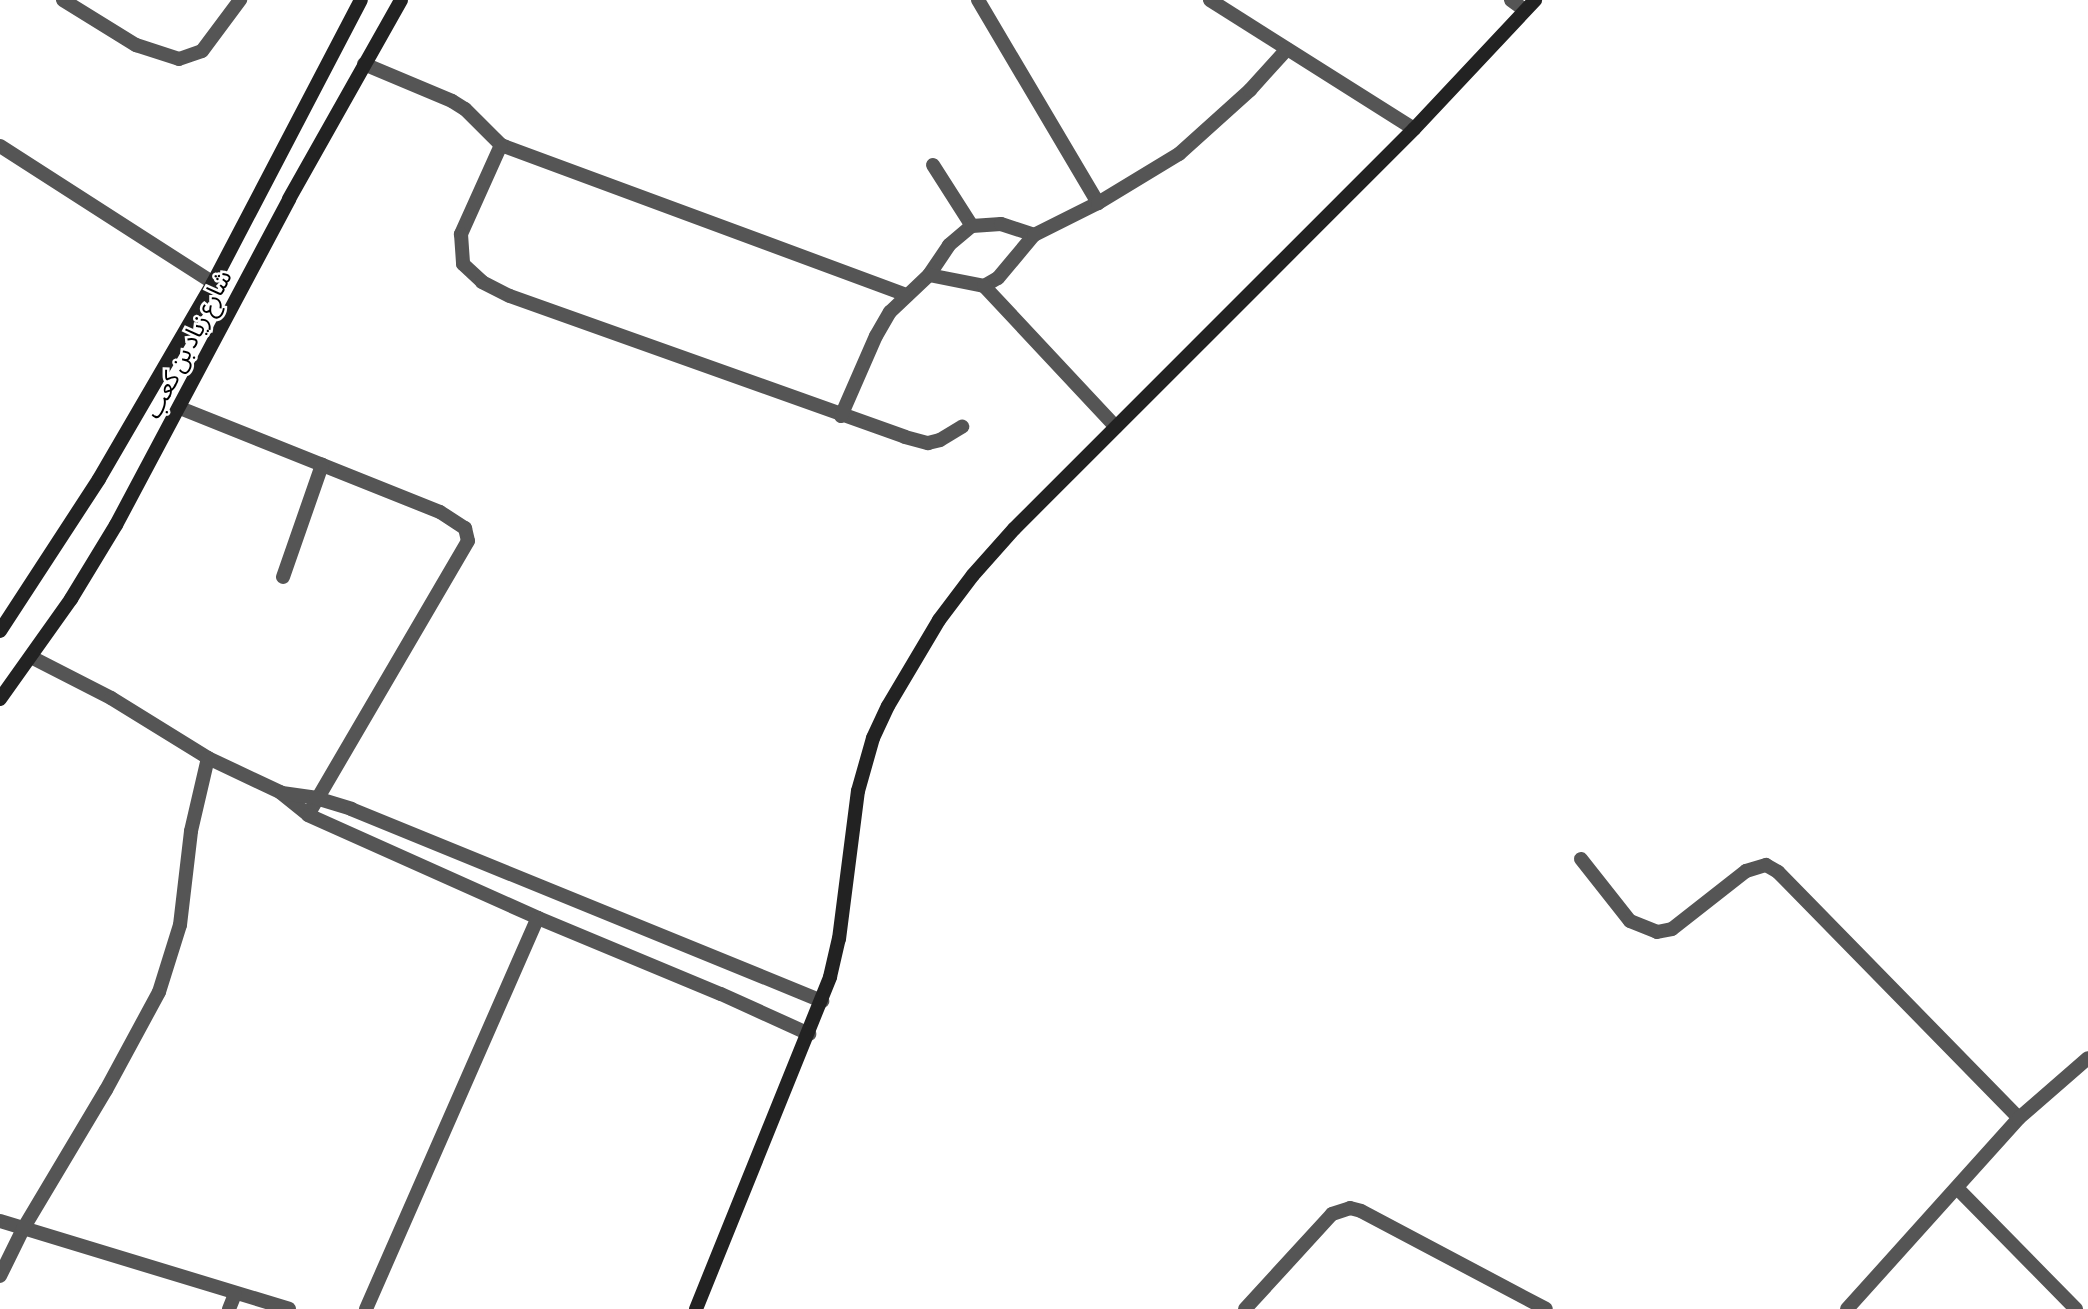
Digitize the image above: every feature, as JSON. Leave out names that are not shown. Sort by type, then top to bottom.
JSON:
[{"type":"street","points":[[63,0],[136,45],[179,59],[202,51],[240,0]]},
{"type":"street","name":"شارع زياد بن كعب","points":[[0,631],[99,479],[213,283],[361,0]]},
{"type":"street","name":"شارع زياد بن كعب","points":[[0,699],[31,657],[110,536],[289,199],[401,0]]},
{"type":"street","points":[[978,0],[1098,203]]},
{"type":"street","points":[[1210,0],[1414,129]]},
{"type":"street","points":[[696,1309],[822,1001],[839,939],[858,791],[873,738],[888,706],[939,620],[1013,529],[1414,129],[1530,5],[1511,0]]},
{"type":"street","points":[[984,286],[1004,270],[1034,235],[1098,203],[1179,154],[1251,90],[1287,49]]},
{"type":"street","points":[[364,64],[452,101],[465,109],[501,145],[906,295]]},
{"type":"street","points":[[501,145],[461,234],[460,255],[472,275],[510,296],[841,416],[928,443],[940,440],[962,427]]},
{"type":"street","points":[[0,146],[213,283]]},
{"type":"street","points":[[933,165],[972,226]]},
{"type":"street","points":[[841,416],[876,335],[890,312],[929,275],[949,244],[972,226],[1001,224],[1034,235]]},
{"type":"street","points":[[929,275],[984,286],[1116,427]]},
{"type":"street","points":[[180,408],[440,512],[465,528],[468,541],[308,815]]},
{"type":"street","points":[[283,577],[322,464]]},
{"type":"street","points":[[31,657],[111,698],[208,758],[280,792],[308,815],[538,918],[722,993],[809,1034]]},
{"type":"street","points":[[0,1276],[23,1229],[113,1079],[159,992],[180,925],[191,831],[208,758]]},
{"type":"street","points":[[280,792],[316,798],[822,1001]]},
{"type":"street","points":[[1581,859],[1630,921],[1657,932],[1672,929],[1746,871],[1766,865],[1778,872],[2019,1118]]},
{"type":"street","points":[[366,1309],[538,918]]},
{"type":"street","points":[[1847,1309],[2019,1118],[2088,1058]]},
{"type":"street","points":[[1958,1188],[2076,1309]]},
{"type":"street","points":[[1245,1309],[1332,1214],[1350,1208],[1361,1211],[1546,1309]]},
{"type":"street","points":[[0,1221],[289,1309]]},
{"type":"street","points":[[229,1309],[235,1294]]}]
